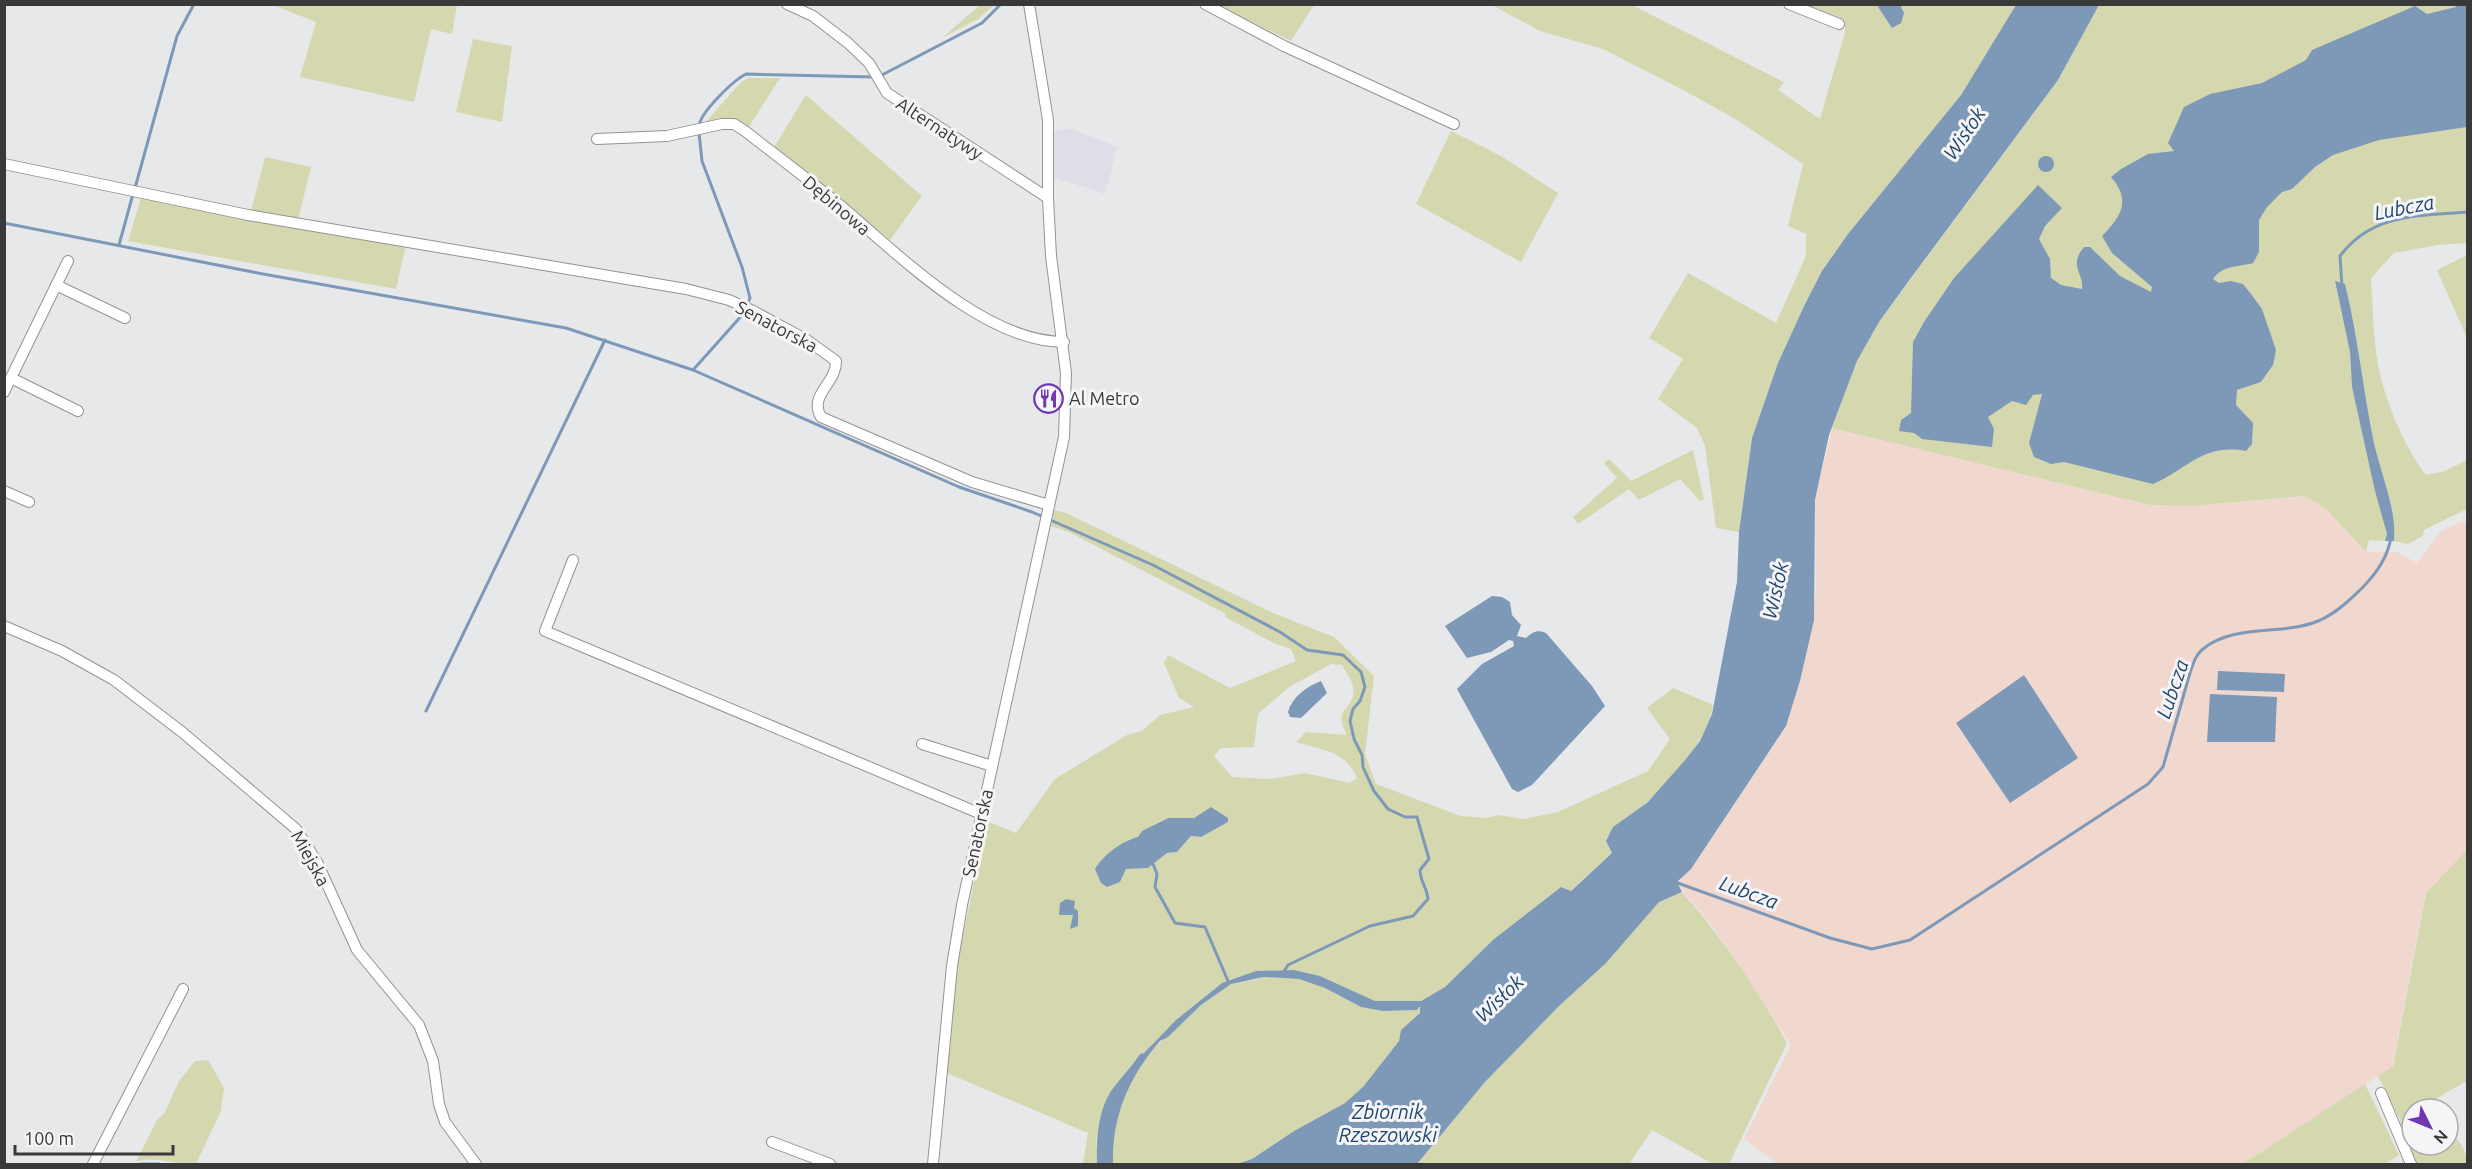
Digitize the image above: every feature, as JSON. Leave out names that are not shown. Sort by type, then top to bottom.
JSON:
[{"type":"street","name":"Alternatywy","points":[[787,4],[813,16],[848,43],[875,72],[887,93],[1048,198]]},
{"type":"street","name":"Senatorska","points":[[933,1164],[952,966],[981,814],[1064,437],[1066,394],[1064,342],[1052,256],[1048,198],[1047,103],[1029,4]]},
{"type":"street","points":[[1205,4],[1284,46],[1454,124]]},
{"type":"street","points":[[1789,4],[1839,24]]},
{"type":"street","name":"Dębinowa","points":[[597,139],[667,136],[734,124],[745,130],[907,262],[974,312],[1033,337],[1064,342]]},
{"type":"street","name":"Senatorska","points":[[4,164],[248,215],[686,289],[741,306],[807,340],[836,361],[834,374],[817,400],[816,406],[821,417],[972,482],[1049,505]]},
{"type":"street","points":[[4,392],[68,261]]},
{"type":"street","points":[[56,285],[125,318]]},
{"type":"street","points":[[11,378],[78,411]]},
{"type":"street","points":[[4,491],[29,502]]},
{"type":"street","points":[[573,560],[545,631],[981,814]]},
{"type":"street","name":"Miejska","points":[[4,626],[62,651],[119,683],[243,782],[296,829],[317,862],[357,950],[419,1025],[433,1061],[441,1112],[452,1134],[476,1164]]},
{"type":"street","points":[[921,744],[992,765]]},
{"type":"street","points":[[93,1164],[183,989]]},
{"type":"street","points":[[2381,1093],[2411,1164]]},
{"type":"street","points":[[772,1142],[830,1164]]},
{"type":"shaded area","points":[[1072,129],[1117,147],[1105,194],[1053,177],[1054,131]]},
{"type":"shaded area","points":[[1832,428],[2150,505],[2190,506],[2304,496],[2325,508],[2366,552],[2397,552],[2417,563],[2440,532],[2462,521],[2467,524],[2467,851],[2425,895],[2392,1067],[2243,1164],[1777,1164],[1744,1139],[1791,1045],[1716,931],[1676,883],[1691,869],[1786,726],[1800,681],[1816,592],[1815,500]]},
{"type":"green space","points":[[1490,4],[1632,5],[1784,82],[1778,90],[1820,119],[1845,32],[1845,24],[1795,5],[1880,5],[1878,7],[1892,28],[1904,13],[1900,5],[2016,5],[1961,95],[1848,234],[1822,271],[1778,363],[1752,438],[1739,532],[1716,528],[1705,446],[1697,428],[1658,399],[1683,359],[1649,338],[1688,273],[1776,323],[1806,256],[1806,234],[1788,226],[1803,164],[1737,120],[1603,49],[1540,31]]},
{"type":"green space","points":[[273,5],[457,5],[452,34],[431,29],[414,102],[300,77],[316,22]]},
{"type":"green space","points":[[980,5],[994,5],[978,19],[942,38]]},
{"type":"green space","points":[[1218,5],[1314,5],[1291,41]]},
{"type":"green space","points":[[2099,5],[2467,5],[2467,243],[2438,245],[2394,253],[2371,278],[2378,365],[2396,423],[2410,451],[2426,475],[2445,471],[2467,460],[2467,509],[2424,530],[2423,536],[2408,544],[2394,541],[2391,505],[2374,443],[2350,304],[2345,284],[2335,282],[2350,352],[2352,387],[2387,534],[2385,541],[2369,540],[2366,552],[2325,508],[2304,496],[2190,506],[2150,505],[1832,428],[1857,361],[1879,322],[2058,80]]},
{"type":"green space","points":[[473,39],[512,46],[502,122],[456,112]]},
{"type":"green space","points":[[749,78],[780,78],[748,128],[727,118],[703,125],[742,81]]},
{"type":"green space","points":[[806,95],[922,196],[890,240],[773,149]]},
{"type":"green space","points":[[1451,131],[1501,156],[1558,193],[1521,262],[1416,204]]},
{"type":"green space","points":[[265,157],[311,167],[298,220],[251,211]]},
{"type":"green space","points":[[141,198],[212,213],[406,245],[396,289],[128,241]]},
{"type":"green space","points":[[2467,255],[2467,338],[2437,270]]},
{"type":"green space","points":[[1693,450],[1704,500],[1700,501],[1680,479],[1639,500],[1629,489],[1578,524],[1573,517],[1617,478],[1604,463],[1609,459],[1631,481]]},
{"type":"green space","points":[[1054,510],[1066,513],[1273,613],[1334,637],[1374,676],[1365,754],[1376,784],[1461,816],[1487,818],[1498,815],[1524,819],[1558,812],[1648,771],[1670,739],[1647,708],[1673,688],[1713,705],[1710,718],[1697,745],[1678,772],[1610,834],[1606,841],[1612,853],[1570,891],[1561,887],[1494,939],[1445,987],[1421,1001],[1375,1001],[1320,976],[1294,970],[1257,971],[1222,983],[1176,1020],[1144,1053],[1140,1054],[1114,1087],[1105,1105],[1096,1140],[1097,1164],[1083,1164],[1088,1133],[947,1073],[957,964],[987,821],[1016,833],[1055,779],[1127,735],[1142,731],[1160,715],[1194,707],[1179,698],[1164,663],[1168,655],[1230,688],[1296,661],[1291,649],[1274,643],[1225,617],[1226,614],[1069,532],[1051,526]],"holes":[[[1331,664],[1342,665],[1354,692],[1342,716],[1343,727],[1347,735],[1306,732],[1296,742],[1340,757],[1357,778],[1350,783],[1305,773],[1271,779],[1232,777],[1214,756],[1221,748],[1254,747],[1258,714],[1289,687]],[[1211,807],[1228,822],[1201,837],[1191,836],[1177,852],[1167,853],[1148,868],[1126,869],[1120,882],[1099,862],[1128,840],[1138,837],[1142,831],[1167,818],[1194,818]]]},
{"type":"green space","points":[[2467,850],[2467,1081],[2439,1097],[2400,1097],[2400,1120],[2378,1076],[2393,1066],[2426,893]]},
{"type":"green space","points":[[1682,892],[1739,964],[1787,1043],[1729,1164],[1713,1164],[1652,1130],[1629,1164],[1417,1164],[1485,1082],[1659,902]]},
{"type":"green space","points":[[1264,977],[1299,979],[1325,988],[1361,1007],[1383,1011],[1417,1010],[1421,1006],[1420,1013],[1401,1030],[1399,1041],[1363,1088],[1345,1103],[1294,1131],[1252,1159],[1237,1164],[1113,1164],[1118,1115],[1129,1085],[1147,1057],[1160,1042],[1221,989],[1233,983]]},
{"type":"green space","points":[[208,1060],[224,1088],[221,1111],[196,1164],[158,1160],[136,1162],[157,1120],[165,1112],[179,1081],[195,1061]]},
{"type":"green space","points":[[2365,1084],[2399,1155],[2385,1164],[2243,1164]]},
{"type":"green space","points":[[2460,1143],[2466,1154],[2467,1164],[2414,1164],[2412,1157],[2460,1157]]},
{"type":"water","points":[[1880,5],[1900,5],[1904,13],[1901,23],[1892,28],[1878,7]]},
{"type":"water","points":[[2016,5],[2099,5],[2058,80],[1879,322],[1857,361],[1829,435],[1815,500],[1814,620],[1800,681],[1786,726],[1691,869],[1677,882],[1682,892],[1659,902],[1606,963],[1559,1006],[1485,1082],[1417,1164],[1237,1164],[1252,1159],[1294,1131],[1345,1103],[1363,1087],[1399,1041],[1401,1030],[1420,1013],[1420,1006],[1417,1010],[1383,1011],[1361,1007],[1325,988],[1299,979],[1264,977],[1231,984],[1201,1005],[1168,1037],[1160,1041],[1139,1069],[1124,1099],[1115,1130],[1113,1164],[1097,1164],[1101,1114],[1114,1087],[1140,1054],[1144,1053],[1176,1020],[1222,983],[1256,971],[1294,970],[1320,976],[1375,1001],[1421,1001],[1445,987],[1494,939],[1561,887],[1571,891],[1612,853],[1606,841],[1613,827],[1648,802],[1686,759],[1700,741],[1712,714],[1737,582],[1739,532],[1752,438],[1778,363],[1805,304],[1822,271],[1848,234],[1961,95]]},
{"type":"water","points":[[2457,5],[2467,5],[2467,127],[2379,140],[2333,155],[2315,167],[2292,189],[2282,192],[2267,207],[2259,220],[2259,252],[2253,263],[2221,271],[2213,279],[2219,283],[2231,281],[2243,284],[2262,309],[2276,350],[2273,365],[2261,382],[2237,390],[2236,405],[2253,423],[2252,444],[2246,451],[2218,451],[2207,454],[2153,484],[2064,462],[2051,464],[2034,457],[2029,443],[2042,394],[2033,395],[2026,405],[2012,401],[1988,417],[1994,429],[1992,447],[1922,439],[1914,433],[1899,431],[1901,420],[1911,413],[1913,342],[1924,322],[1954,278],[2038,185],[2062,208],[2045,226],[2039,239],[2050,259],[2051,278],[2061,285],[2082,289],[2077,259],[2084,247],[2090,247],[2120,276],[2151,292],[2152,287],[2112,253],[2102,236],[2115,222],[2122,208],[2121,193],[2111,177],[2148,154],[2174,151],[2168,143],[2184,107],[2210,94],[2262,83],[2306,60],[2312,50],[2415,6],[2427,14]]},
{"type":"water","points":[[2046,156],[2054,164],[2046,172],[2038,164]]},
{"type":"water","points":[[2335,281],[2345,284],[2350,304],[2374,443],[2391,505],[2394,541],[2385,541],[2387,534],[2352,387],[2350,352]]},
{"type":"water","points":[[1492,596],[1502,597],[1510,602],[1512,615],[1521,625],[1517,636],[1526,638],[1535,632],[1546,633],[1592,686],[1605,706],[1532,785],[1518,792],[1512,789],[1457,689],[1482,664],[1514,646],[1513,641],[1509,640],[1491,652],[1467,658],[1445,626]]},
{"type":"water","points":[[2218,671],[2285,674],[2284,692],[2217,690]]},
{"type":"water","points":[[2024,675],[2078,758],[2010,803],[1956,723]]},
{"type":"water","points":[[1321,681],[1327,693],[1301,718],[1290,717],[1288,712],[1296,697],[1305,689]]},
{"type":"water","points":[[2210,694],[2277,697],[2275,742],[2207,742]]},
{"type":"water","points":[[1211,807],[1228,818],[1228,822],[1201,837],[1191,836],[1177,852],[1167,853],[1148,868],[1126,869],[1120,882],[1107,887],[1101,883],[1095,869],[1114,849],[1168,818],[1194,818]]},
{"type":"water","points":[[1066,899],[1075,901],[1074,908],[1078,911],[1078,926],[1070,929],[1073,915],[1059,915],[1060,903]]},
{"type":"waterway","points":[[135,188],[177,36],[194,4]]},
{"type":"waterway","points":[[880,76],[982,23],[1001,4]]},
{"type":"waterway","points":[[699,127],[711,106],[746,74],[873,77]]},
{"type":"waterway","points":[[693,370],[744,313],[750,298],[742,267],[702,161],[699,133]]},
{"type":"waterway","points":[[119,245],[133,194]]},
{"type":"waterway","name":"Lubcza","points":[[2342,287],[2340,256],[2353,242],[2367,232],[2398,219],[2468,212]]},
{"type":"waterway","points":[[4,223],[263,274],[566,328],[693,370],[959,487],[1032,512],[1153,565],[1280,632],[1307,650],[1343,655],[1361,672],[1365,687],[1360,701],[1353,709],[1350,721],[1354,739],[1362,755],[1363,767],[1374,791],[1388,809],[1405,817],[1417,817],[1429,859],[1420,870],[1428,899],[1413,916],[1370,926],[1288,965],[1283,973]]},
{"type":"waterway","points":[[426,711],[605,340]]},
{"type":"waterway","name":"Lubcza","points":[[1675,882],[1830,938],[1872,949],[1910,940],[2148,784],[2163,767],[2190,673],[2200,651],[2230,636],[2290,628],[2318,621],[2330,615],[2352,598],[2372,577],[2381,565],[2391,537]]},
{"type":"waterway","points":[[1153,864],[1157,874],[1155,887],[1175,923],[1205,927],[1228,981]]},
{"type":"waterway","points":[[141,1164],[159,1164]]},
{"type":"place","name":"Al Metro","points":[[1048,398]]},
{"type":"water label","name":"Wisłok","points":[[1964,133]]},
{"type":"water label","name":"Wisłok","points":[[1775,590]]},
{"type":"water label","name":"Wisłok","points":[[1499,998]]},
{"type":"water label","name":"Zbiornik Rzeszowski","points":[[1388,1122]]}]
